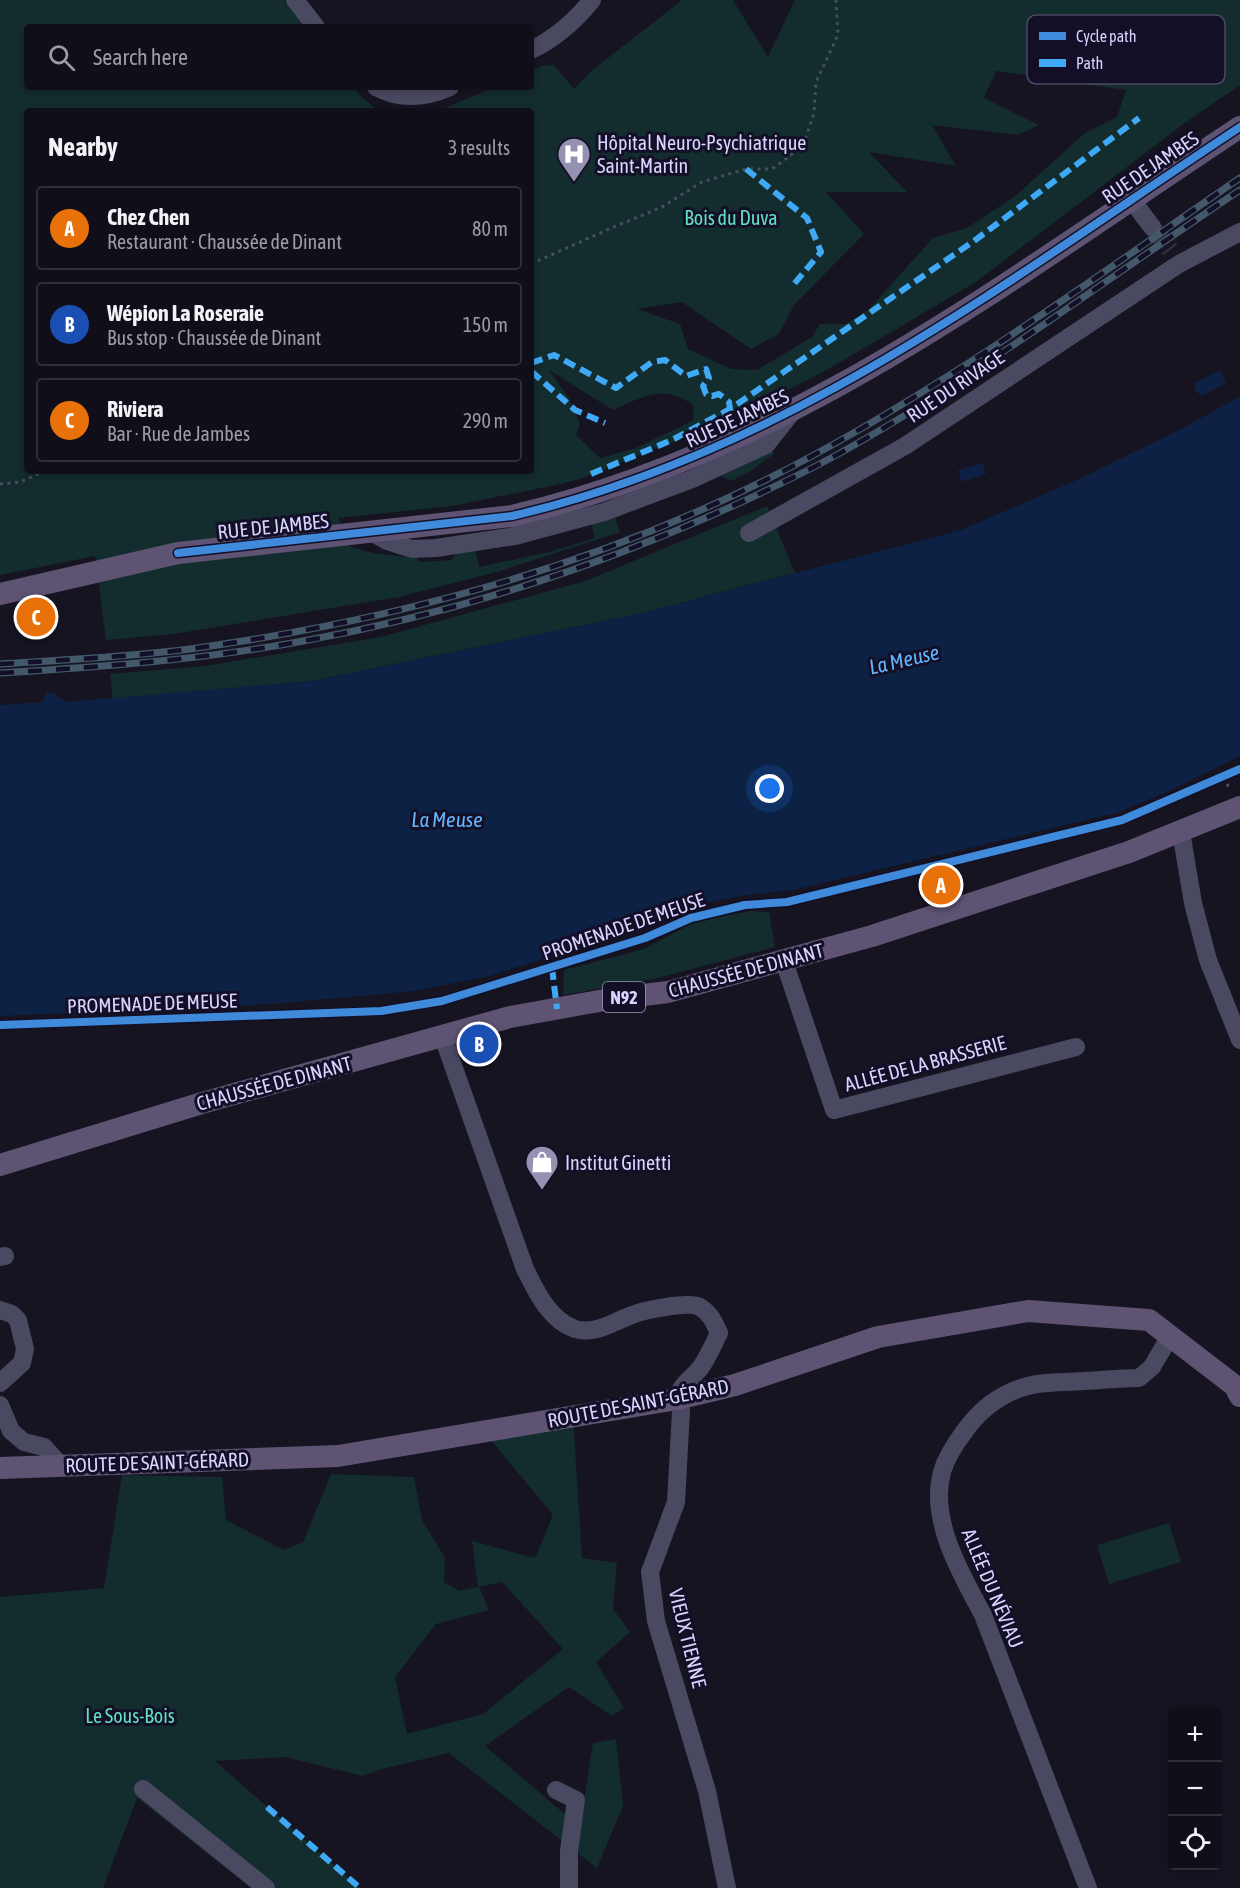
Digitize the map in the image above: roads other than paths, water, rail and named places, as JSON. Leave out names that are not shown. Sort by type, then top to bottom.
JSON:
[{"type":"main road","name":"RUE DE JAMBES","points":[[0,594],[178,553],[512,516],[597,493],[694,456],[857,377],[930,334],[1240,127]]},
{"type":"main road","name":"CHAUSSÉE DE DINANT","points":[[0,1165],[202,1103],[510,1017],[610,999],[668,992],[784,961],[883,932],[1129,852],[1240,807]]},
{"type":"main road","name":"ROUTE DE SAINT-GÉRARD","points":[[0,1468],[338,1456],[677,1399],[735,1385],[878,1337],[1028,1311],[1149,1320],[1235,1386],[1240,1396]]},
{"type":"street","points":[[295,0],[314,24]]},
{"type":"street","points":[[534,48],[549,41],[581,14],[592,0]]},
{"type":"street","points":[[382,90],[411,97],[434,94],[443,90]]},
{"type":"street","points":[[1131,199],[1152,227]]},
{"type":"street","name":"RUE DU RIVAGE","points":[[749,533],[906,446],[1174,257],[1240,232]]},
{"type":"street","points":[[1181,832],[1193,903],[1208,960],[1240,1040]]},
{"type":"street","name":"ALLÉE DE LA BRASSERIE","points":[[784,961],[834,1110],[1076,1047]]},
{"type":"street","points":[[443,1037],[525,1269],[543,1304],[572,1328],[589,1332],[635,1314],[679,1306],[698,1306],[713,1318],[718,1333],[708,1356],[680,1389],[677,1399]]},
{"type":"street","points":[[0,1310],[12,1314],[18,1320],[25,1349],[22,1364],[0,1383]]},
{"type":"street","name":"ALLÉE DU NÉVIAU","points":[[1088,1888],[983,1615],[966,1582],[944,1528],[939,1497],[942,1473],[948,1458],[970,1422],[1001,1396],[1040,1383],[1139,1378],[1152,1367],[1170,1336]]},
{"type":"street","name":"VIEUX TIENNE","points":[[677,1399],[681,1411],[676,1502],[650,1572],[656,1621],[707,1791],[727,1888]]},
{"type":"street","points":[[0,1405],[12,1431],[24,1442],[44,1447],[61,1466]]},
{"type":"street","points":[[143,1789],[266,1888]]},
{"type":"street","points":[[556,1790],[576,1800],[569,1851],[569,1888]]},
{"type":"water","points":[[1220,370],[1226,383],[1202,396],[1195,391],[1195,383]]},
{"type":"water","name":"La Meuse","points":[[1240,396],[1240,756],[1167,792],[1116,813],[793,890],[709,902],[630,931],[489,976],[414,991],[271,1004],[0,1016],[0,705],[42,702],[46,693],[52,692],[67,702],[312,681],[638,614],[961,530],[1077,480],[1187,426]]},
{"type":"water","points":[[983,463],[986,474],[961,482],[958,470]]},
{"type":"tunnel","points":[[1152,227],[1170,250]]},
{"type":"railway","points":[[0,664],[190,649],[351,621],[510,580],[587,555],[664,526],[739,493],[868,425],[1030,323],[1240,178]]},
{"type":"railway","points":[[0,673],[187,658],[298,642],[365,629],[497,595],[625,551],[751,498],[873,434],[991,360],[1240,190]]},
{"type":"place","name":"Hôpital Neuro-Psychiatrique Saint-Martin","points":[[574,183]]},
{"type":"place","name":"Riviera","points":[[36,617]]},
{"type":"place","name":"Chez Chen","points":[[941,885]]},
{"type":"place","name":"Wépion La Roseraie","points":[[479,1044]]},
{"type":"place","name":"Institut Ginetti","points":[[542,1191]]},
{"type":"park label","name":"Bois du Duva","points":[[731,217]]},
{"type":"park label","name":"Le Sous-Bois","points":[[130,1715]]}]
